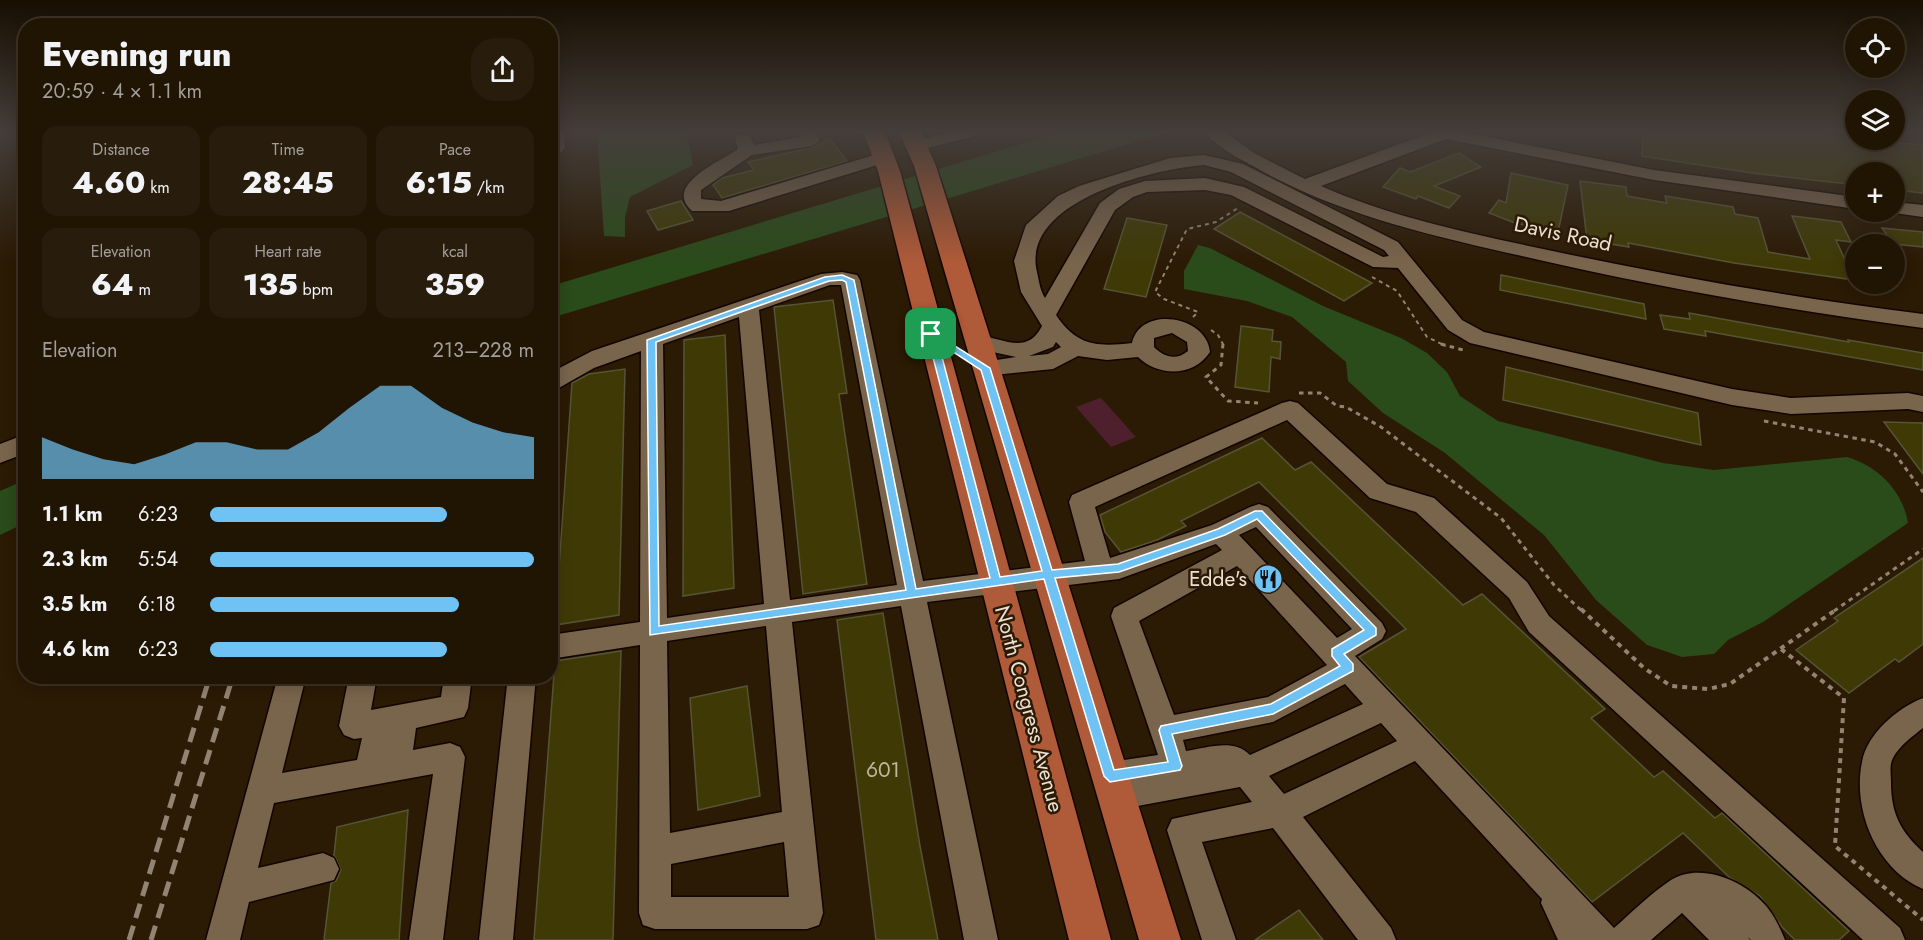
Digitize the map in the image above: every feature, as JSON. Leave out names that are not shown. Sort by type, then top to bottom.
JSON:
[{"type":"main road","name":"North Congress Avenue","points":[[890,176],[1090,940]]},
{"type":"main road","points":[[926,176],[1160,940]]},
{"type":"main road","points":[[931,334],[981,355]]},
{"type":"street","points":[[709,176],[691,192],[692,201],[699,207],[722,207],[841,176]]},
{"type":"street","points":[[1143,349],[1107,353],[1056,337],[1031,292],[1023,261],[1033,229],[1065,200],[1086,190],[1139,181],[1151,176]]},
{"type":"street","points":[[1253,176],[1391,246],[1448,318],[1478,338],[1732,397],[1791,406],[1908,401],[1923,404]]},
{"type":"street","name":"Davis Road","points":[[1286,176],[1365,209],[1397,219],[1551,257],[1773,299],[1923,321]]},
{"type":"street","points":[[1307,185],[1331,176]]},
{"type":"street","points":[[1667,176],[1845,201]]},
{"type":"street","points":[[981,355],[1053,361],[1056,337],[1107,207],[1139,181]]},
{"type":"street","points":[[1905,209],[1923,211]]},
{"type":"street","points":[[558,377],[574,368],[828,279],[850,280],[981,940]]},
{"type":"street","points":[[652,340],[656,913],[807,913],[748,307]]},
{"type":"street","points":[[1100,570],[1081,502],[1290,409],[1379,491],[1425,505],[1518,590],[1539,624],[1887,940]]},
{"type":"street","points":[[0,454],[18,446]]},
{"type":"street","points":[[1165,730],[1273,709],[1342,660],[1372,631],[1258,514],[1231,542],[1124,616],[1176,766]]},
{"type":"street","points":[[558,646],[996,581],[1119,568],[1231,542]]},
{"type":"street","points":[[1231,542],[1602,940]]},
{"type":"street","points":[[223,940],[290,684]]},
{"type":"street","points":[[362,684],[354,726],[454,708],[457,684]]},
{"type":"street","points":[[496,940],[521,684]]},
{"type":"street","points":[[1113,786],[1246,772],[1386,707]]},
{"type":"street","points":[[1923,711],[1900,729],[1878,756],[1875,795],[1877,815],[1888,837],[1906,860],[1923,873]]},
{"type":"street","points":[[382,769],[391,720]]},
{"type":"street","points":[[1219,940],[1183,830],[1280,812],[1420,744]]},
{"type":"street","points":[[262,791],[450,757],[426,940]]},
{"type":"street","points":[[1113,786],[1176,766],[1233,758],[1280,812],[1379,940]]},
{"type":"street","points":[[655,851],[799,824]]},
{"type":"street","points":[[236,890],[323,869]]},
{"type":"street","points":[[1543,877],[1575,940]]},
{"type":"street","points":[[1637,936],[1683,891],[1703,888],[1726,894],[1754,917],[1768,940]]},
{"type":"street","points":[[1683,891],[1733,940]]},
{"type":"path","points":[[1202,323],[1193,317],[1198,312],[1164,299],[1155,292],[1187,229],[1216,222],[1237,208],[1247,213]]},
{"type":"path","points":[[1366,274],[1397,291],[1427,337],[1443,345],[1473,353]]},
{"type":"path","points":[[1210,329],[1218,335],[1225,347],[1221,365],[1206,377],[1228,401],[1260,403]]},
{"type":"path","points":[[1293,395],[1304,391],[1320,393],[1337,406],[1346,407],[1381,427],[1410,448],[1500,519],[1554,585],[1644,668],[1671,686],[1708,689],[1730,684],[1923,549]]},
{"type":"path","points":[[1756,419],[1875,442],[1895,454],[1923,492]]},
{"type":"path","points":[[1781,649],[1844,698],[1835,846],[1923,920]]},
{"type":"shaded area","points":[[600,176],[672,176],[630,197],[625,217],[625,237],[604,236]]},
{"type":"shaded area","points":[[916,176],[1022,176],[558,316],[558,284]]},
{"type":"shaded area","points":[[1198,245],[1210,248],[1323,306],[1401,338],[1427,353],[1447,372],[1460,396],[1498,421],[1663,463],[1714,470],[1847,457],[1879,473],[1887,481],[1901,500],[1908,523],[1763,622],[1728,640],[1714,654],[1682,657],[1647,645],[1596,600],[1544,535],[1445,453],[1383,413],[1348,381],[1346,362],[1292,317],[1247,301],[1184,289],[1184,271]]},
{"type":"shaded area","points":[[1101,398],[1136,437],[1111,447],[1076,407]]},
{"type":"shaded area","points":[[18,483],[18,526],[0,535],[0,491]]},
{"type":"building","points":[[731,176],[797,176],[722,198],[713,185],[722,178]]},
{"type":"building","points":[[1393,176],[1459,176],[1434,186],[1460,196],[1449,208],[1418,196],[1416,199],[1383,187]]},
{"type":"building","points":[[1511,176],[1525,176],[1568,185],[1558,232],[1515,223],[1489,213],[1499,200],[1506,203]]},
{"type":"building","points":[[1777,176],[1845,176],[1845,184]]},
{"type":"building","points":[[1905,176],[1923,176],[1923,193],[1905,191]]},
{"type":"building","points":[[1580,181],[1626,187],[1627,196],[1667,203],[1665,196],[1733,207],[1735,214],[1758,218],[1768,252],[1810,259],[1792,216],[1841,222],[1847,234],[1845,234],[1845,241],[1836,240],[1845,260],[1845,279],[1734,263],[1628,243],[1629,247],[1587,240]]},
{"type":"building","points":[[681,201],[693,220],[658,230],[647,211]]},
{"type":"building","points":[[1240,212],[1372,283],[1344,301],[1214,229]]},
{"type":"building","points":[[1127,218],[1167,225],[1146,297],[1104,289]]},
{"type":"building","points":[[1882,228],[1923,232],[1923,247],[1905,245],[1905,234],[1886,234]]},
{"type":"building","points":[[1501,275],[1644,304],[1646,319],[1500,290]]},
{"type":"building","points":[[833,300],[847,393],[839,394],[867,584],[803,594],[774,307]]},
{"type":"building","points":[[1689,313],[1923,353],[1923,370],[1705,331],[1706,336],[1664,329],[1660,315],[1690,319]]},
{"type":"building","points":[[1241,326],[1273,330],[1272,341],[1281,342],[1280,359],[1271,357],[1269,392],[1235,387]]},
{"type":"building","points":[[725,335],[734,588],[683,596],[684,340]]},
{"type":"building","points":[[1506,367],[1698,413],[1701,445],[1503,400]]},
{"type":"building","points":[[625,369],[619,615],[558,625],[558,582],[572,383],[589,374]]},
{"type":"building","points":[[1884,422],[1923,423],[1923,474]]},
{"type":"building","points":[[1262,438],[1295,470],[1311,462],[1463,605],[1482,594],[1605,709],[1591,718],[1654,777],[1663,771],[1715,818],[1722,813],[1849,931],[1839,940],[1795,940],[1782,927],[1760,896],[1730,878],[1683,833],[1592,902],[1359,657],[1406,629],[1259,482],[1181,521],[1186,526],[1157,540],[1121,552],[1105,532],[1100,515]]},
{"type":"building","points":[[1923,558],[1923,644],[1899,662],[1895,659],[1849,693],[1796,650],[1838,621],[1834,618]]},
{"type":"building","points":[[883,613],[920,846],[938,940],[876,940],[837,620]]},
{"type":"building","points":[[621,651],[613,940],[534,940],[553,684],[558,684],[558,661]]},
{"type":"building","points":[[747,686],[760,796],[698,810],[690,698]]},
{"type":"building","points":[[408,810],[399,940],[324,940],[331,883],[336,881],[341,870],[334,855],[337,827]]},
{"type":"building","points":[[1299,910],[1323,940],[1255,940]]},
{"type":"railway","points":[[129,940],[208,684]]},
{"type":"railway","points":[[151,940],[231,684]]},
{"type":"place","name":"Edde's","points":[[1268,579]]},
{"type":"route","points":[[931,334],[985,368],[1048,574],[1110,776],[1176,766],[1165,730],[1273,709],[1349,667],[1336,653],[1372,631],[1258,514],[1221,532],[1119,568],[1048,574],[912,594],[850,280],[842,278],[828,279],[652,340],[654,632],[912,594],[996,581],[931,334]]}]
